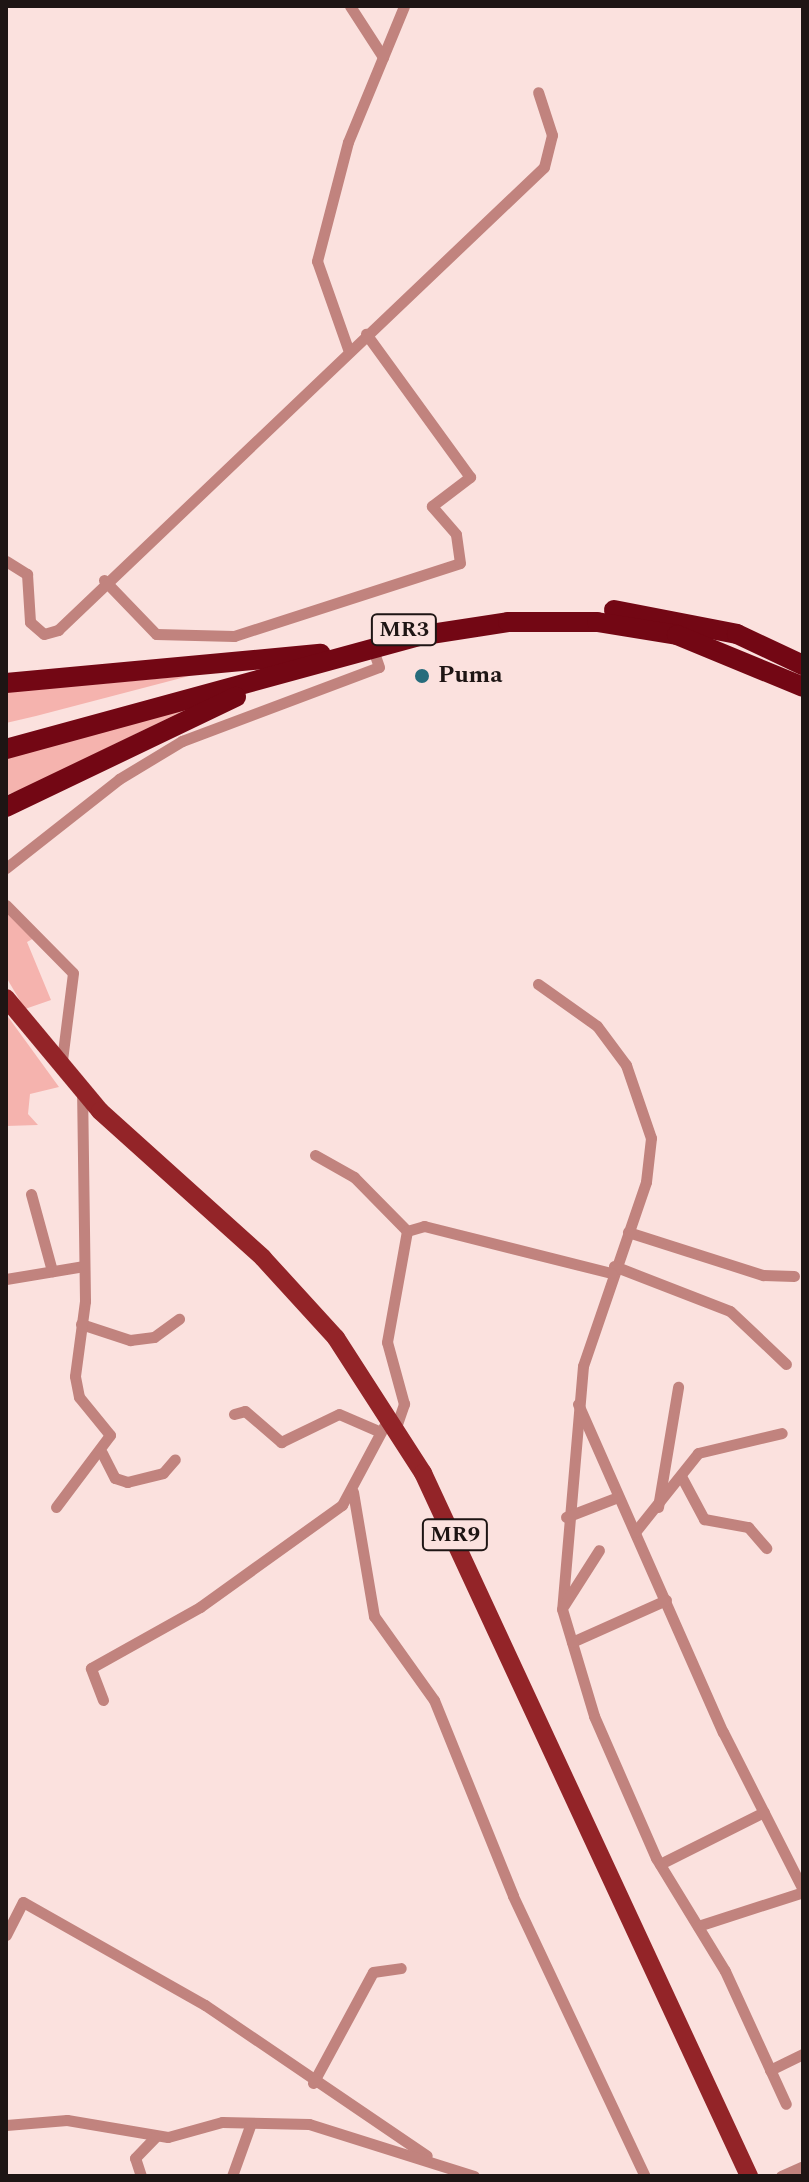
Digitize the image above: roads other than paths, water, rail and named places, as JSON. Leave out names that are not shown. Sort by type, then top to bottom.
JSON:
[{"type":"highway","name":"MR3","points":[[6,749],[322,659],[416,626],[556,607],[676,617],[765,644],[803,665]]},
{"type":"highway","name":"MR3","points":[[6,736],[322,659],[508,622],[597,622],[705,642],[803,687]]},
{"type":"highway","points":[[6,683],[322,659]]},
{"type":"highway","points":[[6,807],[322,659]]},
{"type":"main road","name":"MR9","points":[[6,998],[60,1069],[82,1092],[263,1258],[336,1338],[481,1586],[749,2176]]},
{"type":"street","points":[[350,6],[383,57]]},
{"type":"street","points":[[348,349],[317,261],[348,142],[404,6]]},
{"type":"street","points":[[6,561],[27,574],[30,622],[44,634],[58,630],[104,580],[544,167],[552,135],[538,92]]},
{"type":"street","points":[[104,580],[156,634],[234,636],[460,563],[456,534],[432,506],[470,477],[366,334]]},
{"type":"street","points":[[6,868],[119,779],[182,741],[379,667],[373,650]]},
{"type":"street","points":[[322,659],[332,684]]},
{"type":"street","points":[[6,905],[73,973],[60,1069]]},
{"type":"street","points":[[538,984],[597,1026],[626,1065],[645,1109],[651,1138],[646,1182],[613,1270],[578,1404],[566,1517],[562,1609],[594,1716],[660,1864],[698,1926],[786,2104]]},
{"type":"street","points":[[56,1507],[102,1453],[110,1435],[79,1397],[75,1376],[84,1266],[82,1092]]},
{"type":"street","points":[[315,1155],[354,1177],[407,1231]]},
{"type":"street","points":[[31,1194],[52,1271]]},
{"type":"street","points":[[407,1231],[424,1226],[613,1270],[730,1311],[786,1364]]},
{"type":"street","points":[[103,1700],[91,1668],[200,1607],[353,1492],[386,1426],[404,1404],[387,1342],[407,1231]]},
{"type":"street","points":[[628,1232],[763,1275],[794,1276]]},
{"type":"street","points":[[6,1279],[84,1266]]},
{"type":"street","points":[[81,1324],[130,1340],[154,1337],[179,1319]]},
{"type":"street","points":[[658,1508],[678,1387]]},
{"type":"street","points":[[578,1404],[618,1497],[803,1891],[698,1926]]},
{"type":"street","points":[[234,1414],[245,1411],[281,1442],[339,1414],[386,1426]]},
{"type":"street","points":[[635,1532],[658,1508],[681,1476],[712,1445],[782,1433]]},
{"type":"street","points":[[102,1453],[115,1478],[127,1482],[163,1473],[175,1459]]},
{"type":"street","points":[[681,1476],[704,1519],[748,1527],[766,1548]]},
{"type":"street","points":[[353,1492],[374,1616],[434,1700],[513,1896],[645,2176]]},
{"type":"street","points":[[566,1517],[618,1497]]},
{"type":"street","points":[[562,1609],[599,1550]]},
{"type":"street","points":[[572,1642],[666,1600]]},
{"type":"street","points":[[660,1864],[764,1812]]},
{"type":"street","points":[[6,1935],[23,1902],[205,2005],[313,2083],[423,2146],[427,2156]]},
{"type":"street","points":[[313,2083],[373,1972],[401,1968]]},
{"type":"street","points":[[770,2070],[803,2054]]},
{"type":"street","points":[[6,2125],[67,2120],[155,2137],[251,2123],[309,2124],[427,2156],[474,2176]]},
{"type":"street","points":[[232,2176],[251,2123]]},
{"type":"street","points":[[141,2176],[135,2158],[155,2137]]},
{"type":"street","points":[[781,2176],[803,2166]]},
{"type":"place","name":"Puma","points":[[422,676]]}]
